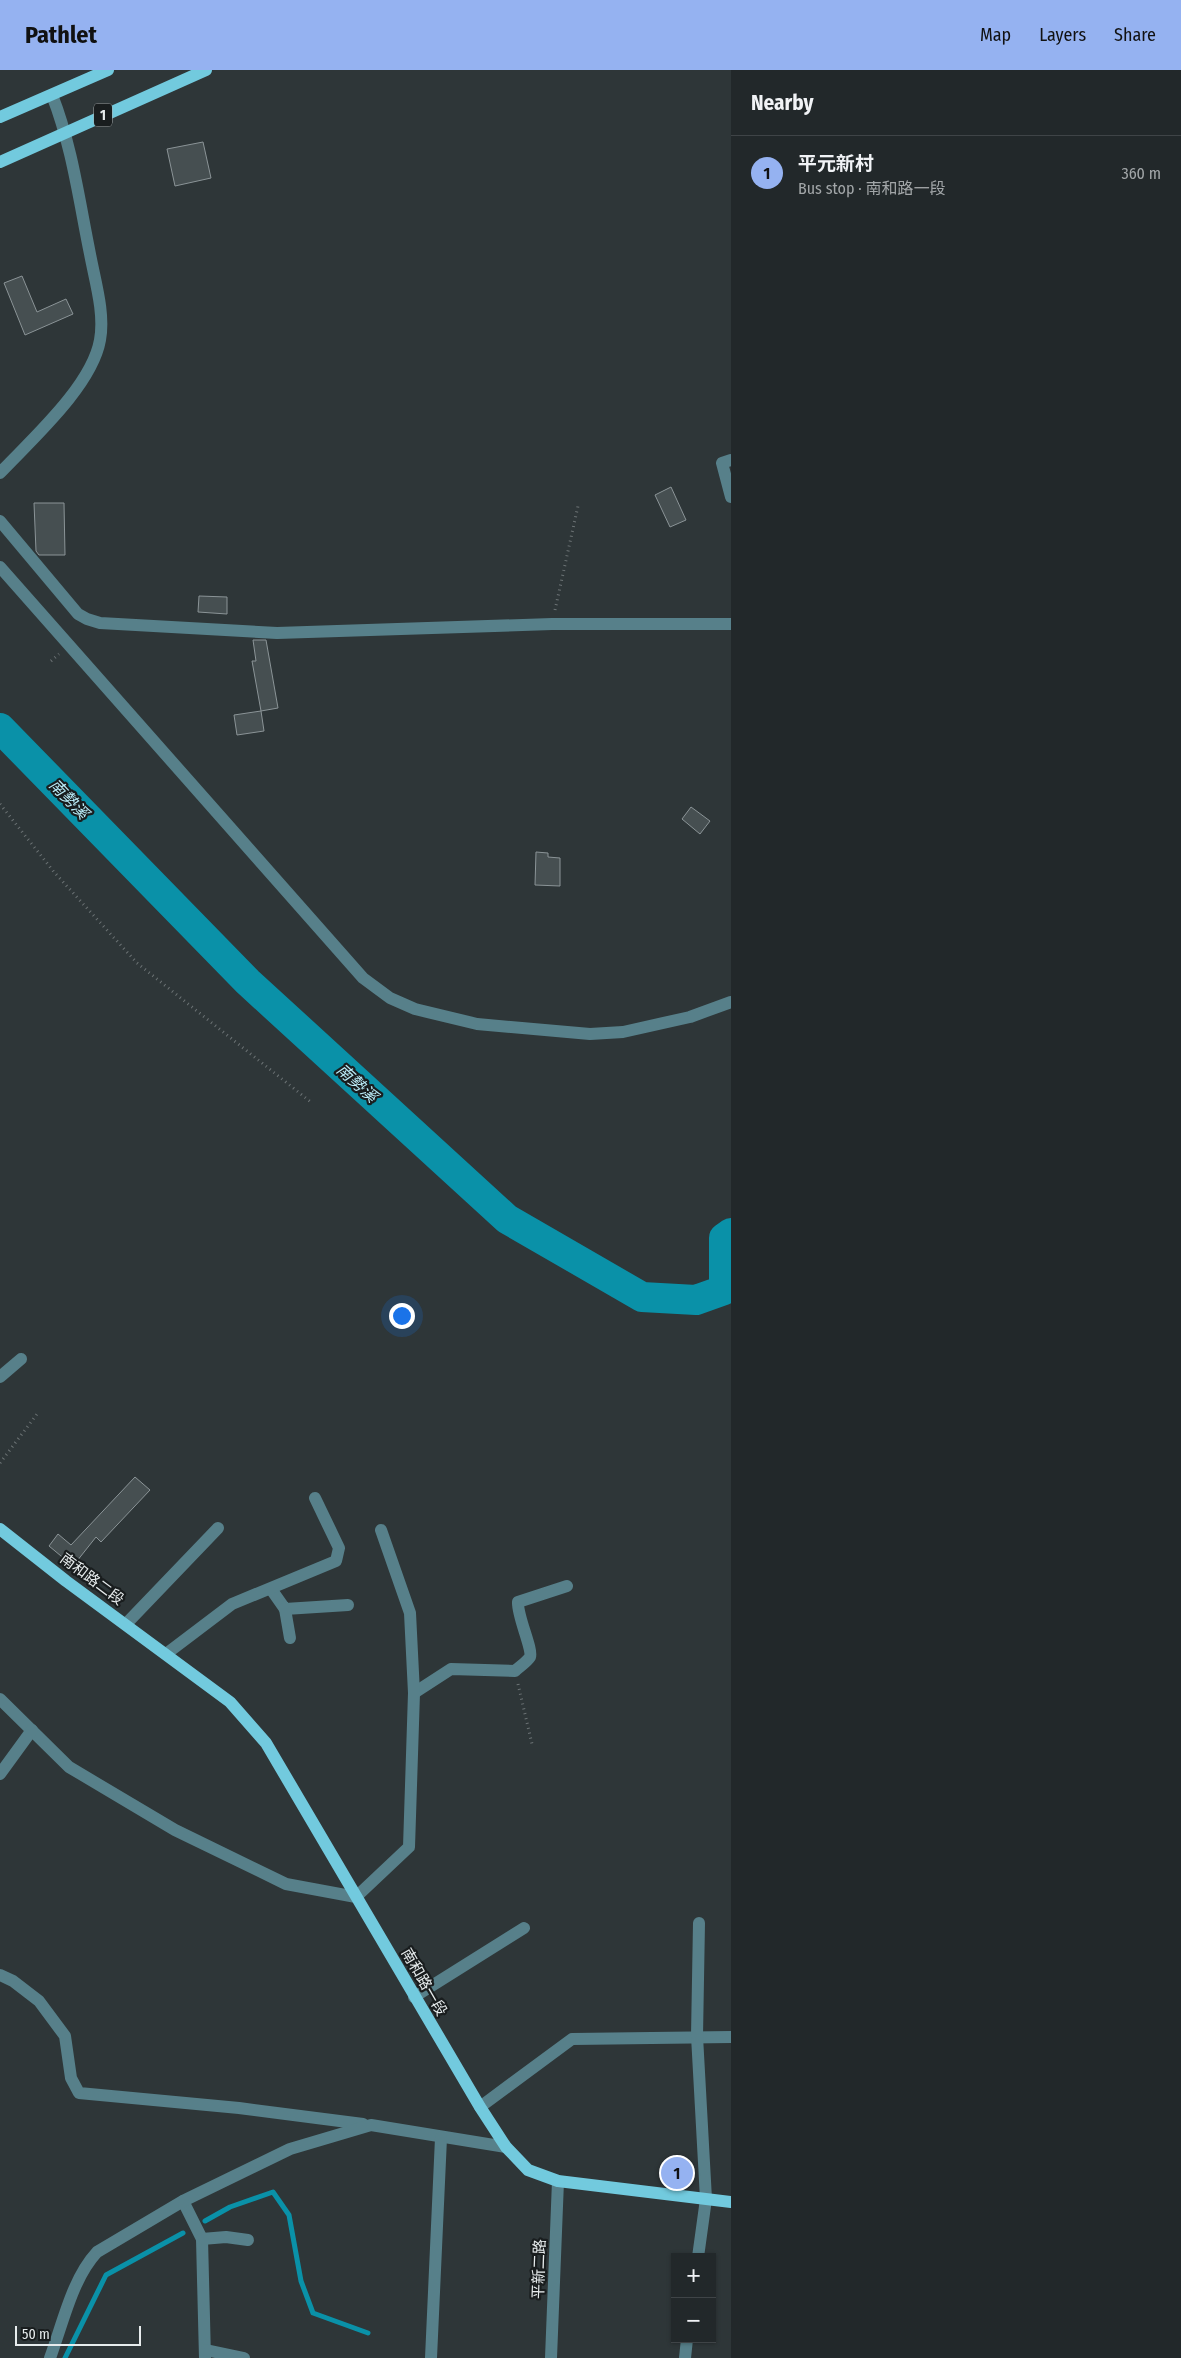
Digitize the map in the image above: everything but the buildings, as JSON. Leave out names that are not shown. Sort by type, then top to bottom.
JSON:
[{"type":"main road","points":[[0,117],[108,70]]},
{"type":"main road","name":"1","points":[[0,162],[206,70]]},
{"type":"main road","name":"南和路二段","points":[[0,1529],[166,1654]]},
{"type":"main road","name":"南和路一段","points":[[166,1654],[230,1702],[266,1743],[480,2107],[506,2147],[528,2170],[558,2180],[731,2202]]},
{"type":"street","points":[[0,473],[68,400],[88,371],[100,341],[99,305],[66,132],[52,95]]},
{"type":"street","points":[[731,460],[722,463],[731,497]]},
{"type":"street","points":[[0,521],[78,614],[100,623],[277,633],[552,624],[731,624]]},
{"type":"street","points":[[0,567],[363,978],[390,998],[416,1009],[477,1024],[590,1034],[623,1032],[690,1017],[731,1002]]},
{"type":"street","points":[[0,1377],[21,1359]]},
{"type":"street","points":[[166,1654],[232,1604],[336,1561],[339,1548],[315,1498]]},
{"type":"street","points":[[126,1624],[218,1528]]},
{"type":"street","points":[[0,1699],[69,1767],[175,1830],[286,1884],[356,1897],[409,1847],[414,1693],[410,1613],[381,1530]]},
{"type":"street","points":[[414,1693],[451,1669],[515,1671],[529,1658],[531,1651],[519,1618],[518,1602],[567,1586]]},
{"type":"street","points":[[271,1589],[285,1609],[290,1638]]},
{"type":"street","points":[[285,1609],[348,1605]]},
{"type":"street","points":[[0,1774],[32,1730]]},
{"type":"street","points":[[699,1923],[697,2036],[706,2199],[699,2253]]},
{"type":"street","points":[[414,1997],[524,1928]]},
{"type":"street","points":[[0,1975],[13,1981],[39,2001],[65,2036],[71,2078],[79,2093],[239,2108],[371,2125],[441,2138],[506,2147]]},
{"type":"street","points":[[480,2107],[572,2039],[697,2036],[731,2038]]},
{"type":"street","points":[[50,2358],[86,2264],[97,2252],[183,2201],[290,2149],[371,2125]]},
{"type":"street","points":[[431,2358],[441,2138]]},
{"type":"street","name":"平新二路","points":[[551,2358],[558,2180]]},
{"type":"street","points":[[183,2201],[202,2239],[206,2354],[244,2358]]},
{"type":"street","points":[[202,2239],[226,2237],[248,2240]]},
{"type":"street","points":[[685,2358],[687,2343]]},
{"type":"path","points":[[552,624],[578,506]]},
{"type":"path","points":[[0,804],[54,872],[137,963],[312,1103]]},
{"type":"path","points":[[0,1463],[37,1414]]},
{"type":"path","points":[[515,1671],[532,1744]]},
{"type":"waterway","name":"南勢溪","points":[[0,728],[248,982],[507,1219],[642,1297],[696,1300],[724,1290],[724,1238],[731,1233]]},
{"type":"waterway","points":[[205,2221],[230,2207],[273,2192],[289,2215],[301,2281],[313,2313],[368,2333]]},
{"type":"waterway","points":[[65,2358],[106,2275],[183,2233]]},
{"type":"place","name":"平元新村","points":[[677,2173]]}]
